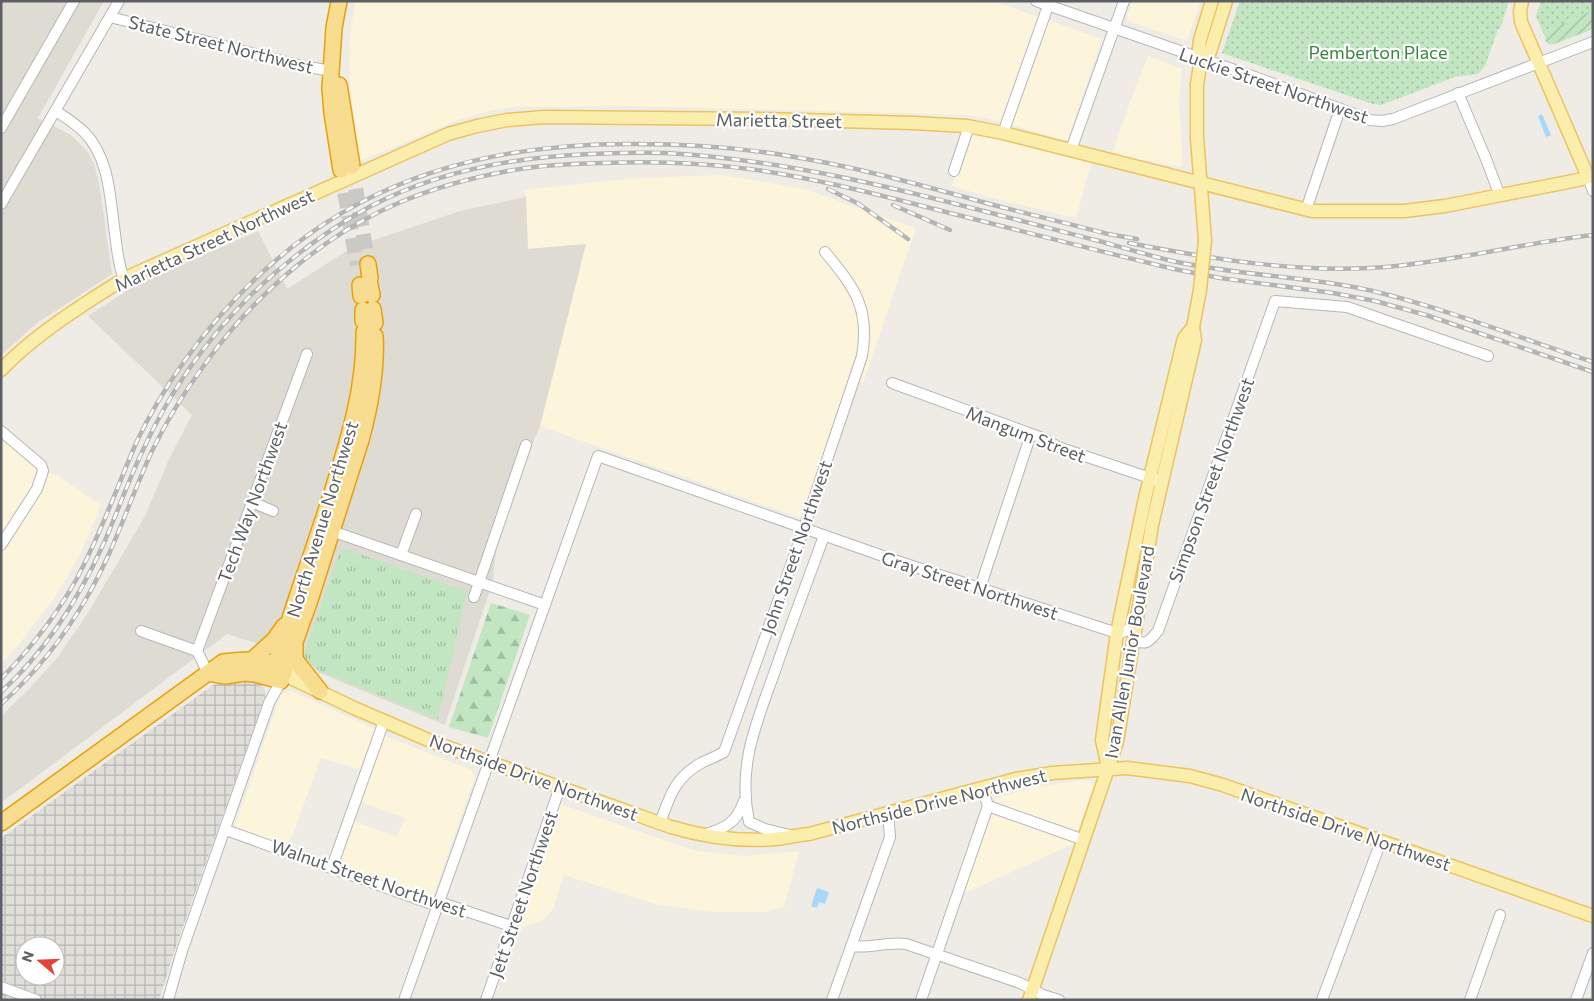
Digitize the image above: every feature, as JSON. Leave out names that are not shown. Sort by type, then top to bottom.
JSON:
[{"type":"highway","points":[[339,1],[334,28],[330,88],[332,113],[351,170]]},
{"type":"highway","name":"North Avenue Northwest","points":[[281,674],[294,610],[366,420],[373,378],[366,298]]},
{"type":"highway","name":"North Avenue Northwest","points":[[281,674],[294,643],[326,529]]},
{"type":"highway","points":[[253,659],[274,640],[294,610]]},
{"type":"highway","points":[[294,643],[297,662],[320,691]]},
{"type":"highway","name":"Northside Drive Northwest","points":[[1,823],[223,662],[253,659],[281,674]]},
{"type":"highway","name":"Northside Drive Northwest","points":[[208,673],[225,676],[281,674]]},
{"type":"main road","name":"Ivan Allen Junior Boulevard","points":[[1108,768],[1102,740],[1117,634],[1130,564],[1195,340],[1193,327],[1201,284],[1205,240],[1197,138],[1197,84],[1201,59],[1200,40],[1212,1]]},
{"type":"main road","name":"Ivan Allen Junior Boulevard","points":[[1201,59],[1210,52],[1226,1]]},
{"type":"main road","points":[[1201,184],[1306,210],[1333,212],[1404,211],[1500,196],[1590,177],[1521,22],[1520,11],[1522,1]]},
{"type":"main road","name":"Marietta Street","points":[[351,170],[448,134],[477,126],[526,118],[763,119],[969,126],[1201,184]]},
{"type":"main road","name":"Marietta Street Northwest","points":[[1,370],[46,330],[124,279],[351,170]]},
{"type":"main road","name":"Ivan Allen Junior Boulevard","points":[[1108,768],[1117,742],[1134,640],[1152,525],[1155,480]]},
{"type":"main road","name":"Northside Drive Northwest","points":[[281,674],[433,742],[660,823],[703,835],[735,840],[755,840],[809,834],[1038,775],[1127,768],[1190,776],[1224,786],[1593,916]]},
{"type":"main road","points":[[1031,994],[1108,768]]},
{"type":"street","points":[[1,128],[74,1]]},
{"type":"street","points":[[1,204],[119,1]]},
{"type":"street","name":"Luckie Street Northwest","points":[[1036,1],[1370,120],[1386,121],[1540,64],[1593,42]]},
{"type":"street","points":[[1071,150],[1124,1]]},
{"type":"street","points":[[1003,133],[1048,6]]},
{"type":"street","name":"State Street Northwest","points":[[110,18],[293,64],[332,71]]},
{"type":"street","points":[[1458,93],[1500,196]]},
{"type":"street","points":[[1306,210],[1340,108]]},
{"type":"street","points":[[56,111],[85,133],[96,148],[103,164],[119,264],[124,279]]},
{"type":"street","points":[[954,171],[969,126]]},
{"type":"street","points":[[1590,177],[1593,191]]},
{"type":"street","name":"John Street Northwest","points":[[660,823],[675,785],[684,775],[724,752],[804,528],[862,356],[865,321],[861,308],[844,275],[825,252]]},
{"type":"street","name":"Simpson Street Northwest","points":[[1134,640],[1142,643],[1149,641],[1158,631],[1274,301],[1347,307],[1488,356]]},
{"type":"street","name":"Tech Way Northwest","points":[[196,651],[307,354]]},
{"type":"street","name":"Mangum Street","points":[[892,383],[1045,439],[1058,448],[1155,480]]},
{"type":"street","points":[[1,431],[41,465],[43,471],[37,489],[1,544]]},
{"type":"street","points":[[980,588],[1031,434]]},
{"type":"street","points":[[474,597],[526,445]]},
{"type":"street","name":"Gray Street Northwest","points":[[545,605],[598,456],[824,536],[1117,634]]},
{"type":"street","points":[[252,502],[273,511]]},
{"type":"street","points":[[401,555],[416,514]]},
{"type":"street","points":[[326,529],[545,605],[404,1000]]},
{"type":"street","points":[[794,836],[753,825],[749,822],[744,801],[744,787],[749,746],[824,536]]},
{"type":"street","points":[[1117,634],[1125,632],[1132,627],[1138,611]]},
{"type":"street","points":[[141,631],[196,651],[208,673]]},
{"type":"street","name":"North Avenue Northwest","points":[[168,1000],[182,951],[281,674]]},
{"type":"street","points":[[332,867],[384,721]]},
{"type":"street","name":"Jett Street Northwest","points":[[486,1000],[560,788]]},
{"type":"street","points":[[921,1000],[988,806],[982,788]]},
{"type":"street","points":[[703,835],[729,824],[736,818],[744,801]]},
{"type":"street","points":[[988,806],[1084,840]]},
{"type":"street","points":[[832,1000],[890,837],[888,813]]},
{"type":"street","name":"Walnut Street Northwest","points":[[226,830],[429,903],[445,904],[512,926]]},
{"type":"street","points":[[1322,1000],[1381,841]]},
{"type":"street","points":[[1470,1000],[1500,915]]},
{"type":"street","points":[[852,946],[858,947],[894,942],[906,944],[1020,983],[1031,994],[1059,1000]]},
{"type":"street","points":[[1576,1000],[1593,954]]},
{"type":"street","points":[[1,987],[36,1000]]},
{"type":"shaded area","points":[[1,1],[104,1],[38,118],[71,135],[88,152],[94,164],[99,182],[112,274],[37,323],[1,355]]},
{"type":"shaded area","points":[[355,1],[993,1],[1102,39],[1068,139],[1064,140],[986,118],[965,115],[631,106],[512,107],[458,120],[360,161],[350,83],[349,45]]},
{"type":"shaded area","points":[[1133,1],[1201,1],[1187,41],[1126,20]]},
{"type":"shaded area","points":[[1148,56],[1182,69],[1179,101],[1183,165],[1180,167],[1112,154]]},
{"type":"shaded area","points":[[970,131],[1092,160],[1076,218],[992,198],[952,186]]},
{"type":"shaded area","points":[[723,175],[804,189],[916,228],[863,383],[851,379],[803,519],[540,426],[586,244],[527,249],[526,197],[524,190],[638,178]]},
{"type":"shaded area","points":[[526,197],[528,249],[586,244],[540,426],[498,530],[493,581],[445,725],[320,673],[301,657],[227,634],[1,803],[1,716],[57,658],[88,613],[145,516],[169,459],[192,415],[88,316],[136,285],[258,231],[287,289],[345,252],[374,240],[460,211]]},
{"type":"shaded area","points":[[1,438],[39,470],[57,475],[101,505],[82,551],[55,597],[16,648],[1,664]]},
{"type":"shaded area","points":[[241,678],[260,683],[264,688],[265,697],[175,949],[159,1000],[1,1000],[1,838],[213,685]]},
{"type":"shaded area","points":[[287,691],[291,691],[377,730],[362,770],[321,758],[288,847],[234,829],[280,696]]},
{"type":"shaded area","points":[[383,735],[471,770],[475,777],[433,897],[335,865],[351,820],[397,837],[405,818],[359,801]]},
{"type":"shaded area","points":[[1083,780],[1090,781],[1093,787],[1073,844],[961,895],[996,798],[1035,787]]},
{"type":"shaded area","points":[[557,803],[696,851],[745,856],[799,851],[784,907],[764,912],[714,912],[655,904],[564,875],[553,909],[543,920],[514,929]]},
{"type":"green space","name":"Pemberton Place","points":[[1240,1],[1509,1],[1485,66],[1478,74],[1455,77],[1381,105],[1373,104],[1222,53]]},
{"type":"green space","points":[[1541,1],[1593,1],[1593,29],[1554,44],[1548,44],[1536,16]]},
{"type":"green space","points":[[1593,10],[1593,29],[1554,44],[1546,42],[1548,31]]},
{"type":"green space","points":[[348,550],[467,591],[438,719],[320,671],[303,656],[340,552]]},
{"type":"green space","points":[[491,603],[530,615],[488,738],[449,727]]},
{"type":"water","points":[[1542,114],[1551,135],[1546,137],[1538,116]]},
{"type":"water","points":[[817,888],[829,892],[825,904],[819,902],[817,908],[811,906]]},
{"type":"tunnel","points":[[352,166],[368,264]]},
{"type":"tunnel","points":[[341,170],[357,265]]},
{"type":"railway","points":[[1,679],[42,632],[76,580],[93,546],[137,441],[164,391],[183,363],[227,308],[274,262],[325,224],[379,194],[437,171],[498,155],[564,147],[656,144],[742,149],[785,155],[864,171],[1108,234],[1137,239]]},
{"type":"railway","points":[[1,692],[46,642],[72,605],[103,545],[138,462],[164,408],[190,368],[234,313],[250,296],[293,258],[355,215],[397,194],[423,184],[478,168],[534,158],[637,153],[665,153],[775,165],[938,199],[1172,261],[1377,292],[1459,316],[1593,362]]},
{"type":"railway","points":[[1,704],[37,668],[59,641],[78,612],[105,562],[144,469],[164,428],[198,374],[241,319],[261,298],[306,259],[354,226],[408,199],[455,183],[487,175],[554,165],[642,162],[681,163],[757,170],[868,192],[1174,269],[1220,278],[1333,293],[1375,301],[1426,315],[1593,372]]},
{"type":"railway","points":[[828,189],[859,204],[908,239]]},
{"type":"railway","points":[[893,205],[950,230]]},
{"type":"railway","points":[[1129,243],[1257,264],[1354,269],[1412,264],[1593,235]]}]
